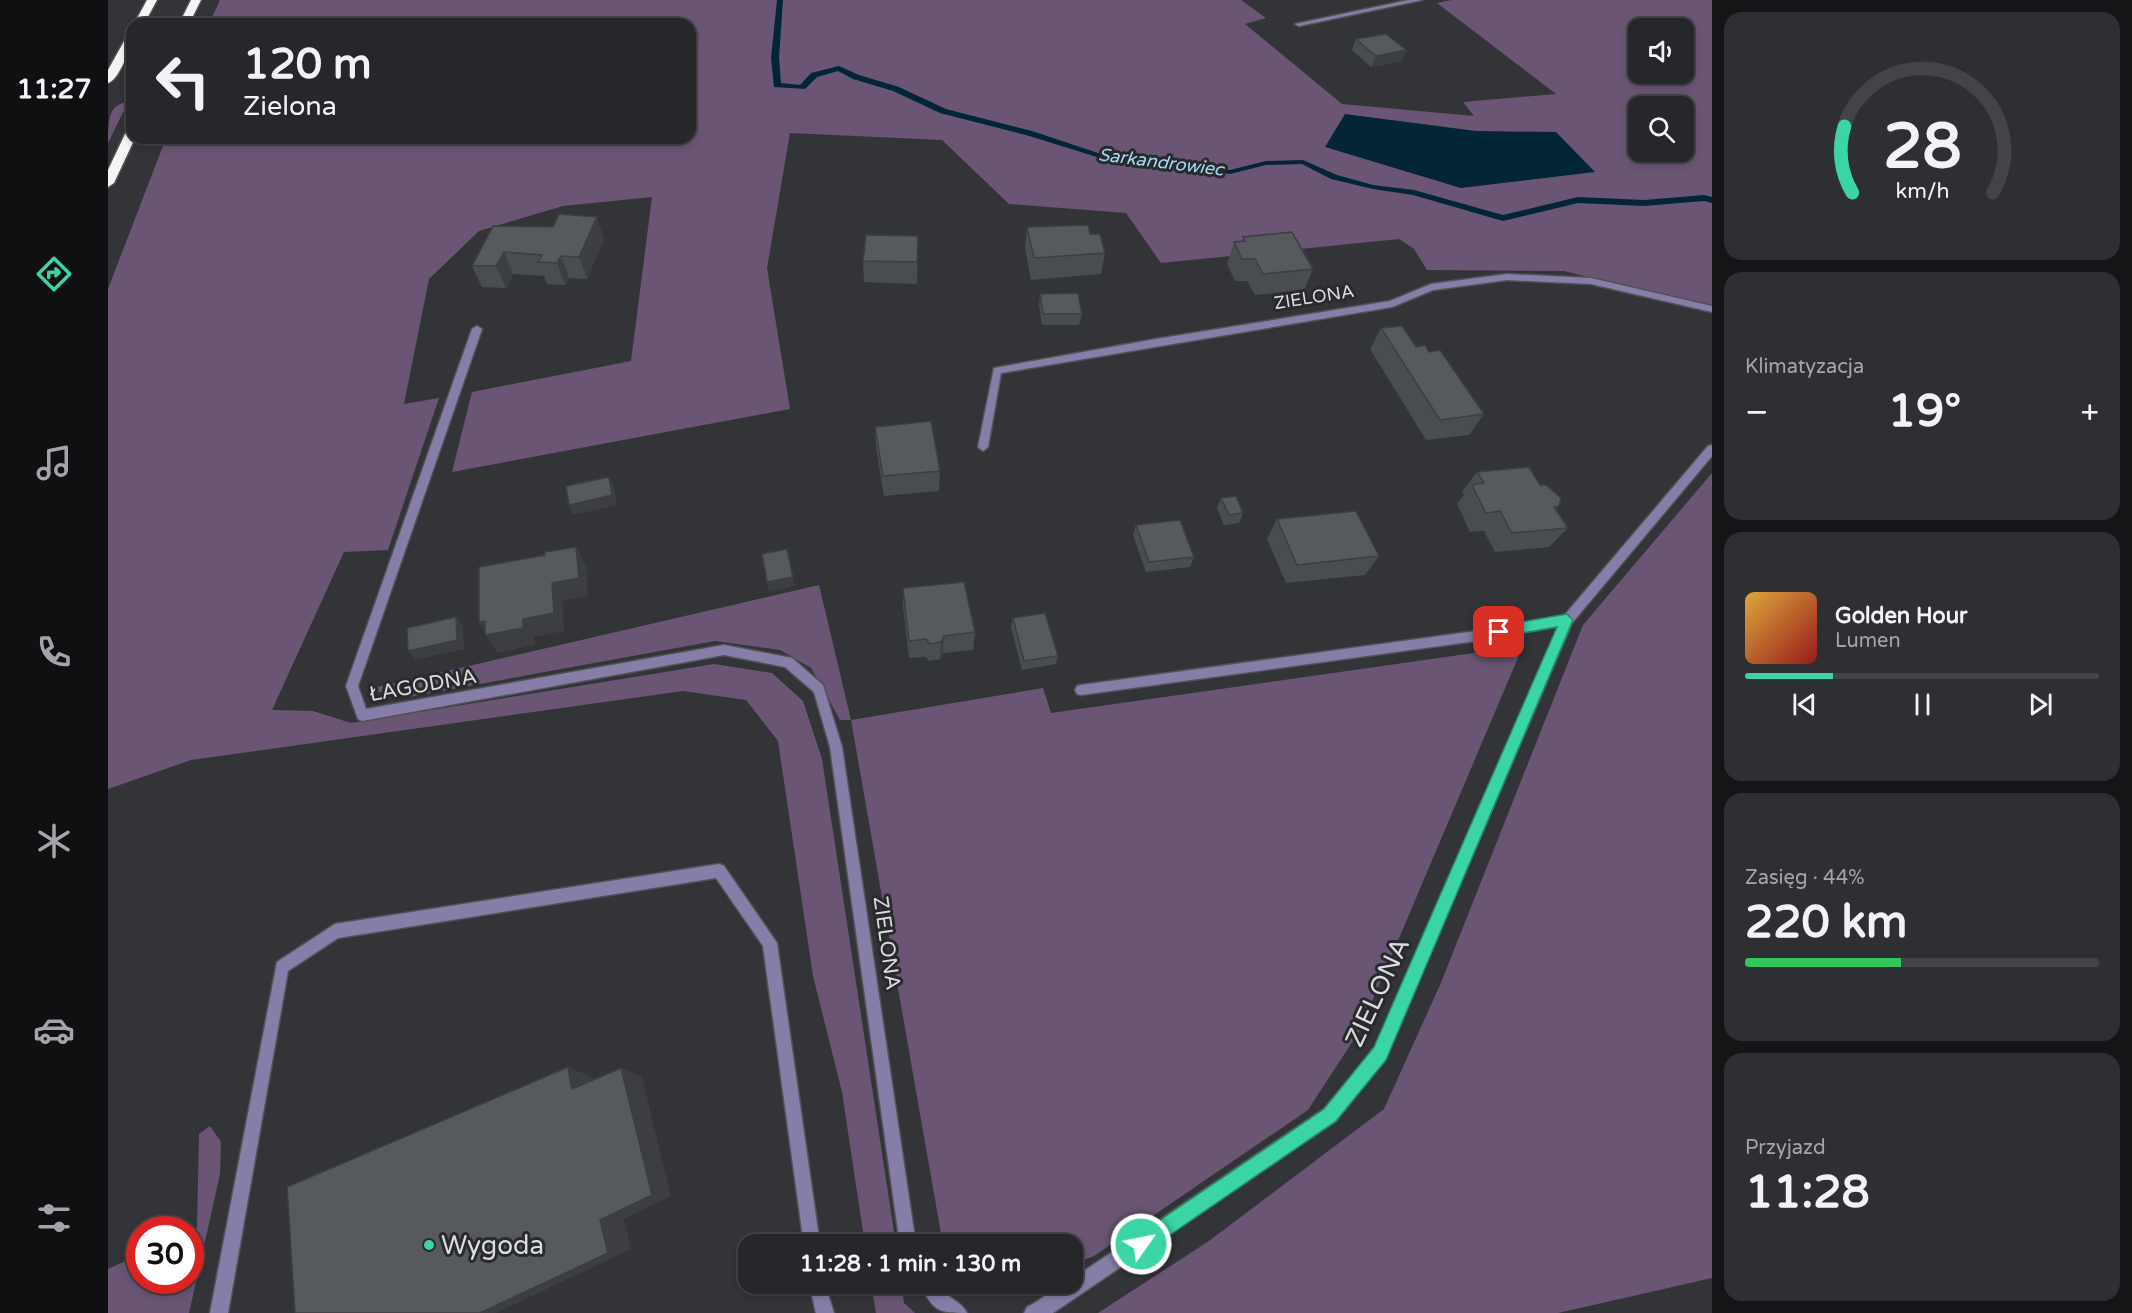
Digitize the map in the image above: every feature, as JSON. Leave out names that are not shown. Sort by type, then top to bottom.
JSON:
[{"type":"highway","points":[[142,18],[152,0]]},
{"type":"highway","points":[[187,18],[196,0]]},
{"type":"highway","points":[[108,80],[126,47]]},
{"type":"highway","points":[[108,183],[126,144]]},
{"type":"street","points":[[1299,24],[1419,0]]},
{"type":"street","name":"ZIELONA","points":[[983,447],[998,370],[1392,304],[1431,287],[1507,277],[1555,278],[1591,281],[1712,309]]},
{"type":"street","name":"ŁAGODNA","points":[[477,329],[352,686],[362,715],[724,650],[788,662]]},
{"type":"street","name":"ZIELONA","points":[[1033,1313],[1045,1308],[1161,1231],[1330,1115],[1380,1053],[1567,620],[1712,449]]},
{"type":"street","points":[[1081,690],[1476,636],[1567,620]]},
{"type":"street","name":"ZIELONA","points":[[788,662],[819,689],[836,747],[905,1234]]},
{"type":"street","points":[[219,1313],[282,967],[334,931],[719,871],[770,943],[810,1234]]},
{"type":"street","points":[[820,1294],[825,1313]]},
{"type":"street","points":[[934,1294],[937,1299],[958,1313]]},
{"type":"shaded area","points":[[220,0],[1241,0],[1266,18],[1245,24],[1342,104],[1474,116],[1463,102],[1556,94],[1437,3],[1452,0],[1712,0],[1712,308],[1564,271],[1427,270],[1414,249],[1399,239],[1161,263],[1126,213],[1009,204],[942,140],[790,133],[767,268],[790,409],[452,472],[472,392],[631,361],[652,197],[563,206],[479,231],[429,279],[404,404],[439,398],[388,550],[344,552],[272,710],[313,711],[351,723],[714,664],[772,673],[803,701],[822,759],[894,1234],[863,1234],[842,1092],[813,976],[778,741],[746,700],[683,691],[191,760],[108,789],[108,289],[164,144],[696,144],[696,18],[212,18]]},
{"type":"shaded area","points":[[126,102],[126,106],[108,143],[110,115],[121,103]]},
{"type":"shaded area","points":[[1712,473],[1712,1278],[1558,1313],[1098,1313],[1209,1241],[1384,1109],[1440,985],[1583,625]]},
{"type":"shaded area","points":[[819,585],[851,720],[840,720],[811,668],[780,650],[715,641],[403,698],[369,689]]},
{"type":"shaded area","points":[[1523,646],[1360,1030],[1308,1110],[1094,1256],[1083,1260],[1083,1234],[941,1234],[851,720],[1043,688],[1051,713]]},
{"type":"shaded area","points":[[210,1126],[221,1142],[220,1174],[204,1246],[204,1216],[197,1216],[199,1134]]},
{"type":"shaded area","points":[[126,1261],[126,1294],[193,1294],[189,1313],[108,1313],[108,1269]]},
{"type":"shaded area","points":[[873,1294],[903,1294],[904,1303],[915,1313],[876,1313]]},
{"type":"water","points":[[1345,114],[1476,131],[1556,132],[1595,172],[1461,188],[1325,147]]},
{"type":"building","points":[[1386,34],[1406,50],[1376,56],[1356,39]]},
{"type":"building","points":[[559,214],[597,217],[579,257],[561,256],[557,263],[538,262],[542,255],[504,252],[496,266],[472,266],[493,226],[553,227]]},
{"type":"building","points":[[1088,225],[1090,234],[1100,234],[1105,253],[1034,258],[1027,227]]},
{"type":"building","points":[[1292,232],[1313,269],[1263,274],[1255,259],[1242,259],[1234,242],[1245,241],[1243,237]]},
{"type":"building","points":[[866,235],[918,236],[917,262],[863,261]]},
{"type":"building","points":[[1078,293],[1082,314],[1043,314],[1040,294]]},
{"type":"building","points":[[1402,326],[1416,347],[1425,345],[1429,352],[1440,350],[1484,414],[1440,420],[1381,328]]},
{"type":"building","points":[[931,421],[940,471],[883,476],[875,427]]},
{"type":"building","points":[[1529,467],[1540,485],[1546,485],[1561,498],[1559,506],[1554,507],[1568,528],[1512,533],[1500,511],[1486,513],[1472,485],[1484,483],[1477,472]]},
{"type":"building","points":[[609,477],[612,495],[569,505],[566,486]]},
{"type":"building","points":[[1236,496],[1243,513],[1229,515],[1221,498]]},
{"type":"building","points":[[1356,511],[1379,556],[1297,565],[1277,519]]},
{"type":"building","points":[[1180,520],[1194,557],[1149,562],[1136,525]]},
{"type":"building","points":[[576,547],[579,578],[552,583],[554,613],[523,619],[523,628],[485,635],[485,621],[479,622],[479,567]]},
{"type":"building","points":[[787,549],[793,577],[767,582],[762,554]]},
{"type":"building","points":[[964,582],[975,632],[944,636],[941,642],[930,644],[926,639],[909,641],[903,588]]},
{"type":"building","points":[[1045,613],[1058,656],[1024,661],[1013,618]]},
{"type":"building","points":[[456,617],[457,640],[408,651],[407,628]]},
{"type":"building","points":[[568,1067],[572,1089],[621,1068],[652,1195],[600,1220],[608,1253],[480,1313],[295,1313],[287,1187]]},
{"type":"waterway","name":"Sarkandrowiec","points":[[780,0],[775,58],[777,85],[802,87],[814,75],[839,68],[856,77],[896,89],[943,111],[1029,133],[1100,156],[1149,158],[1230,172],[1266,163],[1303,162],[1334,177],[1373,187],[1414,193],[1503,218],[1578,200],[1644,203],[1704,198],[1712,200]]},
{"type":"place","name":"Wygoda","points":[[429,1245]]},
{"type":"route","points":[[1141,1244],[1330,1115],[1380,1053],[1567,620],[1499,632]]}]
